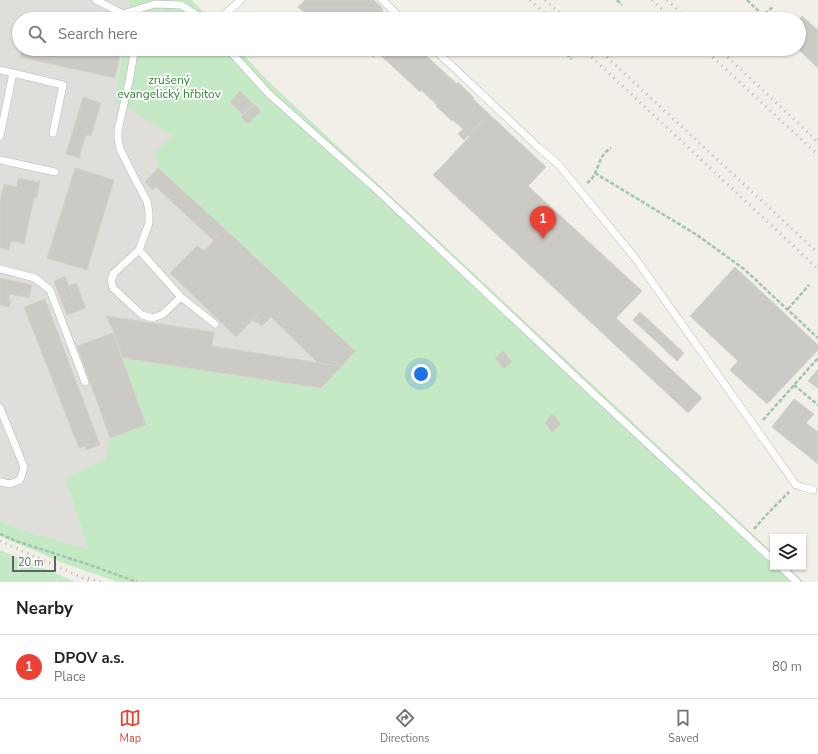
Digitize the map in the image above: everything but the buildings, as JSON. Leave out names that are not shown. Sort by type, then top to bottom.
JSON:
[{"type":"lane","points":[[96,0],[117,12]]},
{"type":"lane","points":[[227,12],[241,0]]},
{"type":"lane","points":[[382,0],[395,12]]},
{"type":"lane","points":[[134,12],[155,4],[181,5],[192,12]]},
{"type":"lane","points":[[133,56],[118,130],[118,139],[120,149],[147,201],[149,223],[138,250],[114,273],[111,280],[113,288],[142,315],[153,318],[163,314],[180,297]]},
{"type":"lane","points":[[234,56],[269,94],[378,192],[770,557]]},
{"type":"lane","points":[[442,56],[559,165],[635,258],[796,484],[813,490]]},
{"type":"lane","points":[[0,70],[63,86],[53,133]]},
{"type":"lane","points":[[0,136],[13,73]]},
{"type":"lane","points":[[0,160],[55,172]]},
{"type":"lane","points":[[138,250],[180,297],[215,324]]},
{"type":"lane","points":[[0,269],[35,278],[50,290],[85,382]]},
{"type":"lane","points":[[0,408],[24,467],[20,480],[10,484],[0,482]]},
{"type":"lane","points":[[784,570],[797,582]]},
{"type":"path","points":[[617,0],[622,5]]},
{"type":"path","points":[[748,0],[760,12]]},
{"type":"path","points":[[767,12],[773,7]]},
{"type":"path","points":[[569,56],[572,59]]},
{"type":"path","points":[[579,189],[590,180],[603,156],[611,148]]},
{"type":"path","points":[[595,173],[697,235],[732,260],[744,269],[818,338]]},
{"type":"path","points":[[788,309],[809,285]]},
{"type":"path","points":[[756,428],[818,358]]},
{"type":"path","points":[[794,385],[818,405]]},
{"type":"path","points":[[748,537],[769,512],[794,488],[796,484]]},
{"type":"path","points":[[0,534],[16,541],[137,582]]},
{"type":"shaded area","points":[[0,0],[130,0],[129,12],[12,12],[12,56],[122,56],[114,103],[126,107],[172,136],[158,168],[355,351],[321,388],[122,358],[146,425],[106,458],[65,478],[88,549],[19,529],[0,521]]},
{"type":"green space","points":[[130,0],[192,0],[203,12],[129,12]]},
{"type":"green space","name":"zrušený evangelický hřbitov","points":[[122,56],[245,56],[270,83],[770,550],[770,570],[791,570],[804,582],[118,582],[66,564],[0,536],[0,521],[19,529],[88,549],[65,478],[106,458],[110,438],[146,425],[122,358],[321,388],[355,351],[158,168],[156,151],[172,136],[126,107],[114,103]]},
{"type":"green space","points":[[0,550],[76,582],[0,582]]},
{"type":"railway","points":[[530,0],[543,12]]},
{"type":"railway","points":[[545,0],[558,12]]},
{"type":"railway","points":[[652,0],[665,12]]},
{"type":"railway","points":[[667,0],[680,12]]},
{"type":"railway","points":[[590,56],[818,269]]},
{"type":"railway","points":[[606,56],[818,253]]},
{"type":"railway","points":[[712,56],[818,155]]},
{"type":"railway","points":[[726,56],[818,142]]},
{"type":"railway","points":[[0,541],[92,582]]},
{"type":"railway","points":[[88,578],[101,582]]},
{"type":"place","name":"DPOV a.s.","points":[[543,239]]}]
